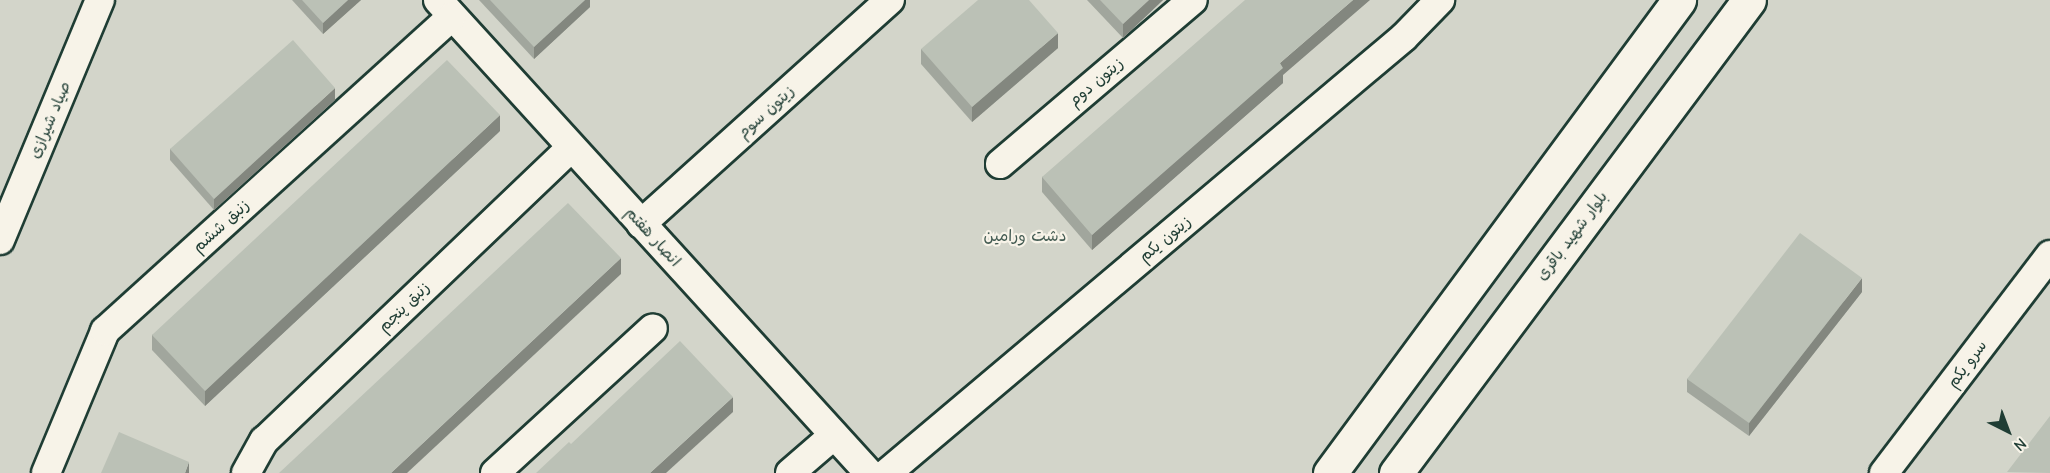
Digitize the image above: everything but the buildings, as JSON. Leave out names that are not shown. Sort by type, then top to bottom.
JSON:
[{"type":"street","name":"صیاد شیرازی","points":[[0,240],[100,0]]},
{"type":"street","name":"زیتون سوم","points":[[641,224],[890,0]]},
{"type":"street","name":"زیتون دوم","points":[[1000,165],[1193,0]]},
{"type":"street","name":"زیتون یکم","points":[[887,473],[1404,37],[1440,0]]},
{"type":"street","points":[[1330,473],[1679,0]]},
{"type":"street","name":"بلوار شهید باقری","points":[[1395,473],[1749,0]]},
{"type":"street","name":"انصار هفتم","points":[[444,8],[869,473]]},
{"type":"street","name":"زنبق ششم","points":[[46,473],[105,331],[444,8]]},
{"type":"street","name":"زنبق پنجم","points":[[246,473],[264,441],[571,148]]},
{"type":"street","name":"سرو یکم","points":[[1884,473],[2050,255]]},
{"type":"street","points":[[495,473],[653,328]]},
{"type":"street","points":[[790,473],[834,435]]},
{"type":"green space","name":"دشت ورامین","points":[[0,0],[2050,0],[2050,473],[0,473]]}]
